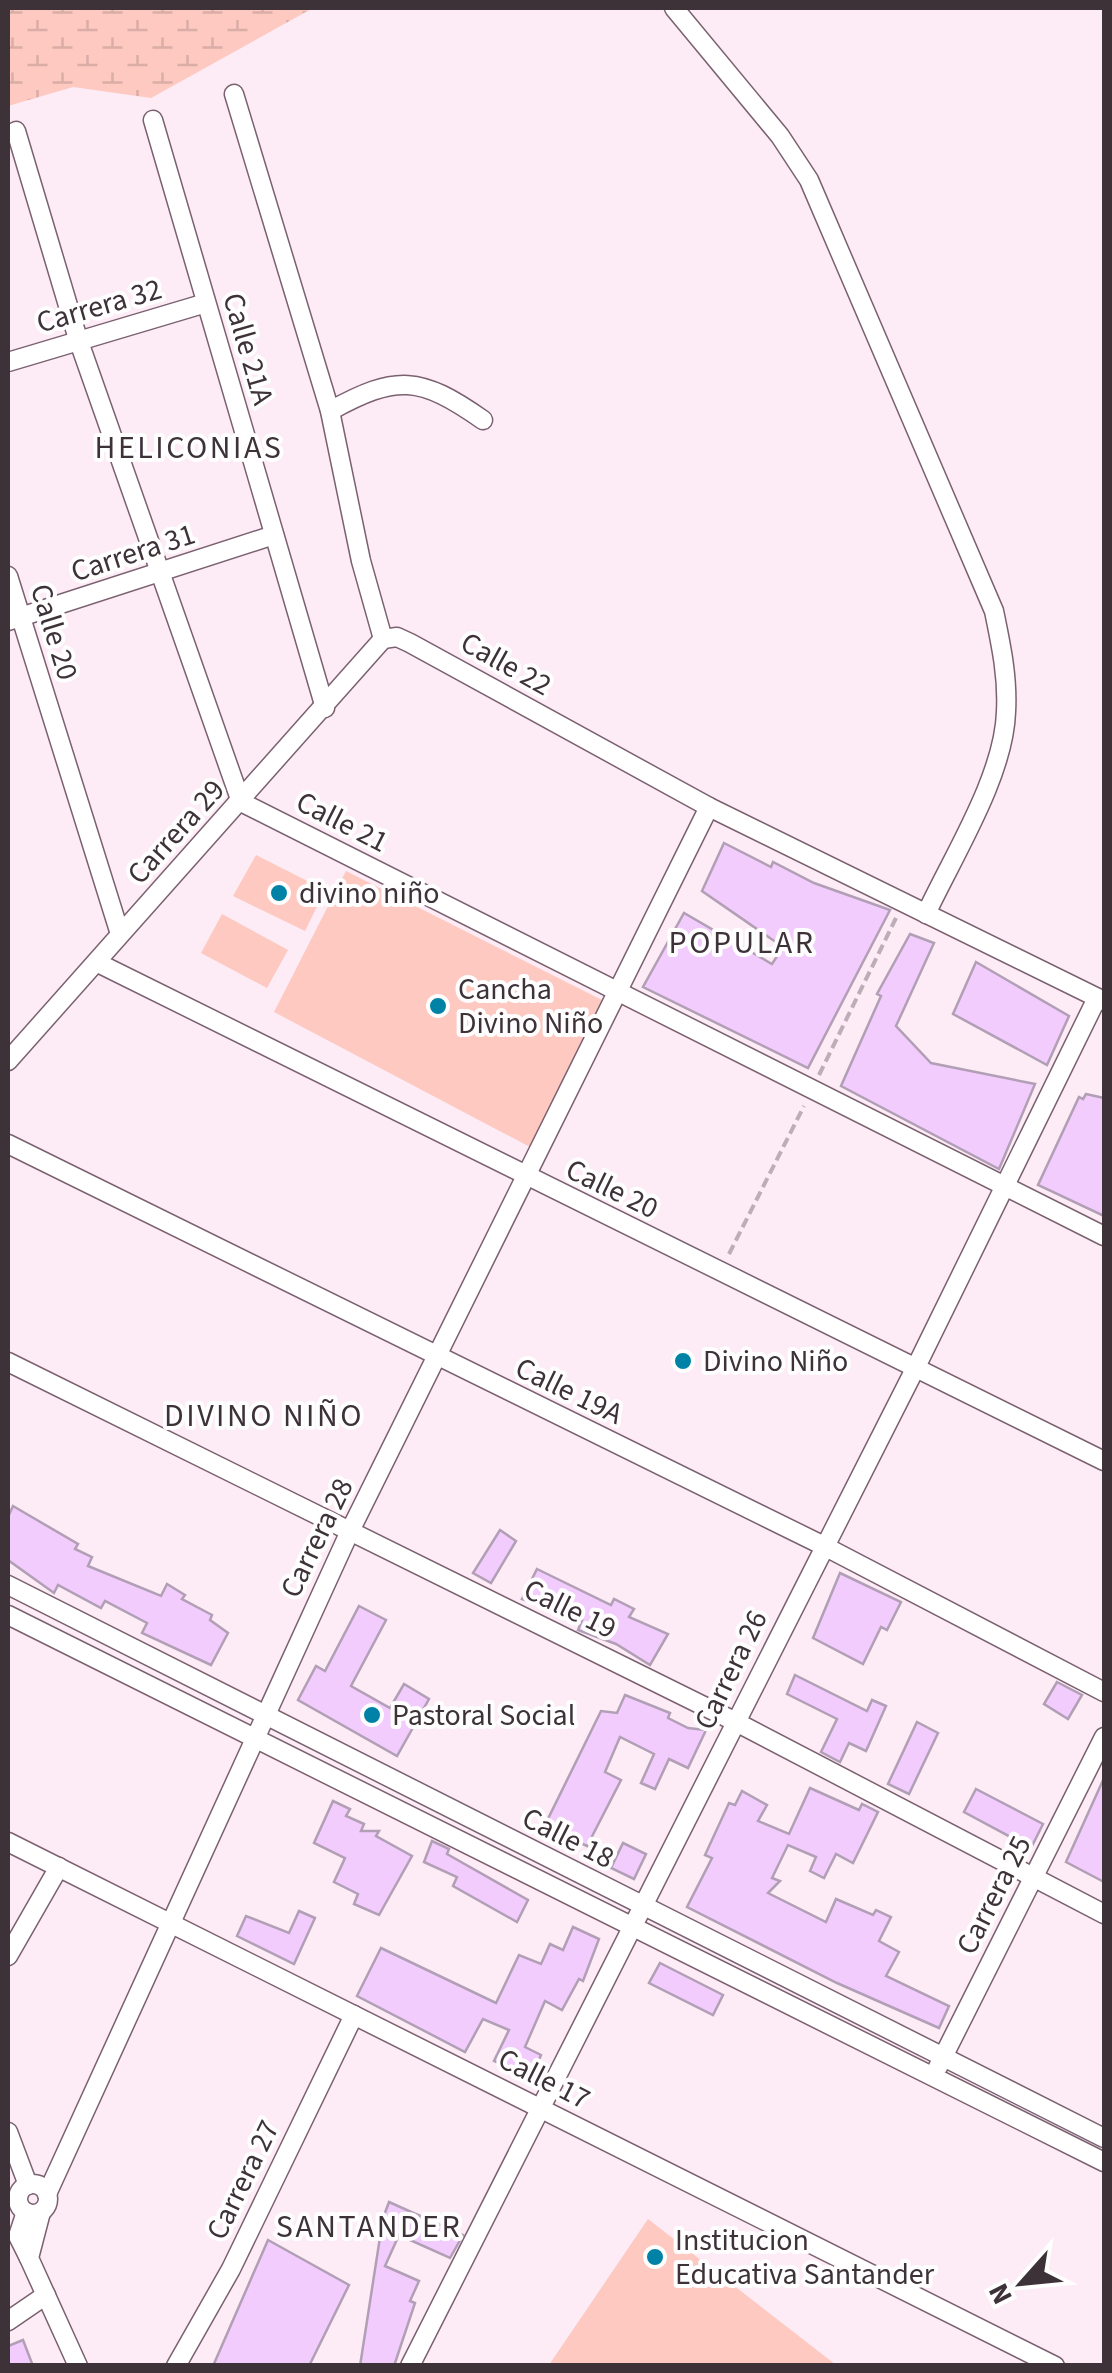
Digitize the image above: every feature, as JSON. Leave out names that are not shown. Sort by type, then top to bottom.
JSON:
[{"type":"street","points":[[674,8],[780,136],[809,180],[994,611],[1005,665],[1006,715],[997,761],[926,914]]},
{"type":"street","points":[[234,94],[330,411],[361,561],[383,640]]},
{"type":"street","name":"Calle 21A","points":[[153,120],[325,708]]},
{"type":"street","points":[[16,132],[78,340],[241,802]]},
{"type":"street","name":"Carrera 32","points":[[8,362],[206,303]]},
{"type":"street","points":[[330,411],[389,383],[412,383],[483,420]]},
{"type":"street","name":"Carrera 31","points":[[14,619],[274,535]]},
{"type":"street","name":"Calle 20","points":[[8,576],[14,619],[120,934]]},
{"type":"street","name":"Calle 22","points":[[383,640],[398,638],[410,643],[709,807],[1101,1000]]},
{"type":"street","name":"Carrera 29","points":[[9,1053],[98,963],[383,640]]},
{"type":"street","name":"Calle 21","points":[[241,802],[1104,1236]]},
{"type":"street","name":"Carrera 28","points":[[46,2295],[29,2258],[28,2202],[170,1923],[350,1530],[709,807]]},
{"type":"street","name":"Calle 20","points":[[98,963],[524,1178],[1104,1462]]},
{"type":"street","name":"Carrera 26","points":[[410,2366],[634,1930],[822,1545],[1101,1000]]},
{"type":"street","name":"Calle 19A","points":[[8,1144],[822,1545],[1104,1692]]},
{"type":"street","name":"Calle 19","points":[[8,1362],[736,1722],[1104,1914]]},
{"type":"street","name":"Calle 18","points":[[8,1585],[1104,2138]]},
{"type":"street","name":"Calle 18","points":[[8,1615],[1104,2162]]},
{"type":"street","name":"Carrera 25","points":[[932,2078],[1104,1737]]},
{"type":"street","name":"Calle 17","points":[[8,1842],[1055,2366]]},
{"type":"street","points":[[8,1956],[58,1867]]},
{"type":"street","name":"Carrera 27","points":[[176,2366],[230,2269],[354,2015]]},
{"type":"street","points":[[8,2132],[28,2202]]},
{"type":"street","points":[[8,2320],[46,2295],[78,2366]]},
{"type":"green space","points":[[8,8],[313,8],[151,98],[73,87],[8,106]]},
{"type":"green space","name":"divino niño","points":[[256,855],[325,890],[305,931],[233,896]]},
{"type":"green space","name":"Cancha Divino Niño","points":[[346,871],[602,1000],[532,1148],[274,1012]]},
{"type":"green space","name":"divino niño","points":[[222,914],[288,950],[267,988],[201,953]]},
{"type":"green space","points":[[648,2219],[836,2365],[549,2365]]},
{"type":"building","points":[[724,843],[771,867],[773,862],[814,883],[890,910],[808,1068],[643,987],[684,913],[772,964],[783,947],[702,891]]},
{"type":"building","points":[[910,934],[934,943],[896,1026],[931,1063],[1035,1084],[999,1169],[841,1086],[881,996],[877,994]]},
{"type":"building","points":[[976,962],[1069,1016],[1047,1065],[953,1014]]},
{"type":"building","points":[[1086,1094],[1104,1098],[1104,1216],[1038,1185],[1079,1097],[1083,1099]]},
{"type":"building","points":[[13,1506],[78,1544],[75,1549],[92,1557],[88,1566],[161,1596],[167,1584],[185,1595],[182,1599],[212,1615],[210,1620],[228,1633],[211,1665],[142,1633],[147,1623],[105,1601],[101,1608],[58,1585],[54,1593],[8,1560],[8,1517]]},
{"type":"building","points":[[500,1530],[516,1541],[491,1583],[473,1573]]},
{"type":"building","points":[[537,1569],[611,1605],[614,1599],[634,1609],[629,1617],[668,1634],[650,1665],[616,1644],[578,1630],[582,1620],[522,1599]]},
{"type":"building","points":[[840,1573],[901,1602],[887,1630],[881,1627],[863,1664],[813,1638]]},
{"type":"building","name":"Pastoral Social","points":[[359,1606],[386,1620],[351,1686],[390,1708],[404,1684],[429,1699],[397,1756],[298,1700],[316,1666],[325,1671]]},
{"type":"building","points":[[795,1675],[867,1711],[872,1700],[886,1706],[866,1751],[849,1743],[840,1762],[821,1752],[837,1719],[787,1694]]},
{"type":"building","points":[[1057,1682],[1082,1695],[1068,1719],[1044,1704]]},
{"type":"building","points":[[625,1695],[670,1713],[668,1718],[688,1728],[706,1730],[688,1768],[669,1759],[655,1789],[641,1783],[654,1754],[620,1737],[605,1772],[621,1780],[587,1846],[559,1833],[556,1840],[541,1833],[601,1711],[617,1713]]},
{"type":"building","points":[[917,1722],[938,1733],[909,1794],[888,1784]]},
{"type":"building","points":[[1104,1778],[1104,1882],[1066,1862]]},
{"type":"building","points":[[810,1788],[859,1810],[862,1804],[878,1812],[853,1863],[836,1854],[824,1878],[810,1871],[816,1857],[788,1845],[772,1878],[780,1881],[768,1893],[826,1922],[836,1899],[873,1915],[876,1910],[891,1917],[879,1941],[899,1952],[886,1976],[949,2006],[939,2028],[837,1983],[687,1907],[712,1858],[705,1855],[729,1803],[735,1805],[742,1791],[767,1805],[758,1821],[789,1834]]},
{"type":"building","points":[[976,1789],[1043,1824],[1031,1848],[964,1812]]},
{"type":"building","points":[[333,1801],[350,1809],[346,1816],[364,1824],[361,1831],[379,1831],[376,1836],[412,1856],[379,1915],[354,1904],[358,1894],[334,1882],[345,1858],[314,1843]]},
{"type":"building","points":[[432,1841],[449,1849],[447,1854],[528,1900],[517,1922],[453,1886],[457,1877],[424,1862]]},
{"type":"building","points":[[623,1843],[646,1854],[634,1879],[611,1868]]},
{"type":"building","points":[[299,1911],[315,1918],[294,1964],[237,1936],[246,1916],[289,1933]]},
{"type":"building","points":[[573,1927],[599,1939],[583,1981],[579,1979],[562,2010],[545,2001],[525,2047],[541,2055],[531,2078],[494,2061],[509,2030],[483,2019],[465,2052],[357,1996],[381,1948],[496,2003],[519,1955],[541,1964],[550,1944],[563,1950]]},
{"type":"building","points":[[660,1963],[723,1995],[713,2015],[649,1983]]},
{"type":"building","points":[[389,2202],[463,2235],[450,2258],[399,2235],[385,2266],[419,2281],[410,2301],[415,2303],[394,2366],[360,2366],[383,2218]]},
{"type":"building","points":[[268,2240],[349,2285],[309,2366],[213,2366]]},
{"type":"building","points":[[23,2340],[33,2366],[8,2366],[8,2346]]},
{"type":"place","name":"divino niño","points":[[279,893]]},
{"type":"place","name":"Cancha Divino Niño","points":[[438,1006]]},
{"type":"place","name":"Divino Niño","points":[[683,1361]]},
{"type":"place","name":"Pastoral Social","points":[[372,1715]]},
{"type":"place","name":"Institucion Educativa Santander","points":[[655,2257]]},
{"type":"district","name":"HELICONIAS","points":[[189,448]]},
{"type":"district","name":"POPULAR","points":[[742,943]]},
{"type":"district","name":"DIVINO NIÑO","points":[[264,1416]]},
{"type":"district","name":"SANTANDER","points":[[369,2227]]}]
